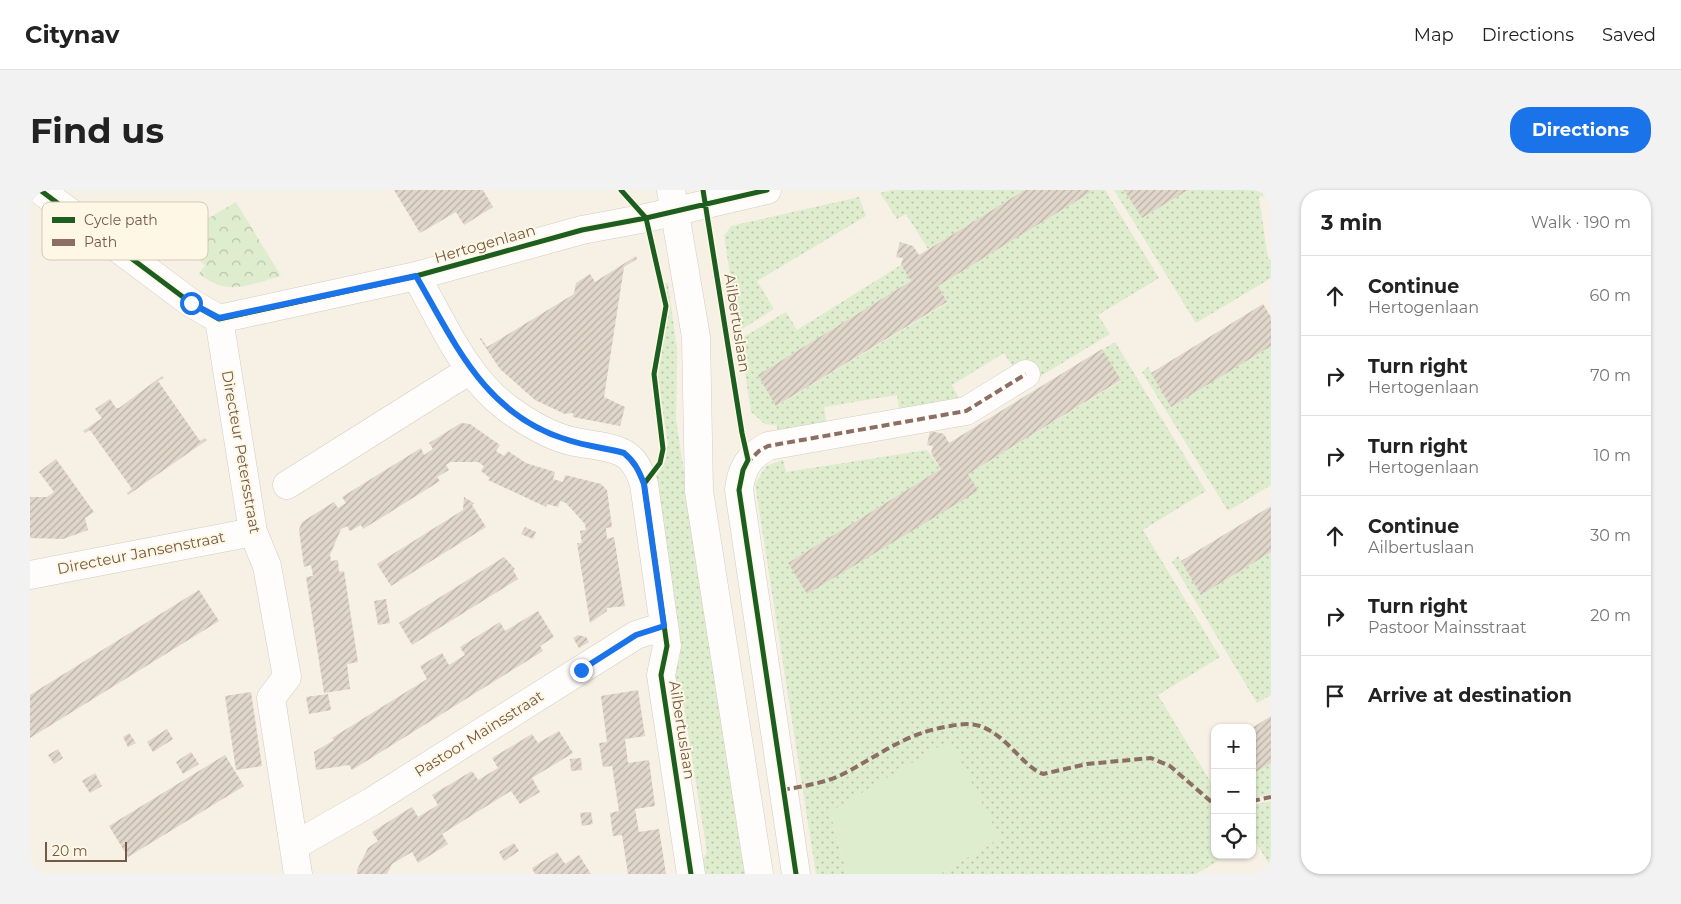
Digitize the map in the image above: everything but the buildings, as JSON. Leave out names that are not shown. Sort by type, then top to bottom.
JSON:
[{"type":"street","points":[[40,190],[56,202]]},
{"type":"street","name":"Hertogenlaan","points":[[219,318],[416,276],[582,230],[673,200],[768,190]]},
{"type":"street","points":[[673,200],[696,337],[699,491],[759,874]]},
{"type":"street","points":[[134,260],[191,303],[219,318]]},
{"type":"street","points":[[287,485],[470,370],[416,276]]},
{"type":"street","name":"Directeur Petersstraat","points":[[219,318],[253,532],[267,566],[287,677],[271,698],[298,874]]},
{"type":"street","name":"Ailbertuslaan","points":[[470,370],[487,390],[507,408],[532,424],[568,440],[624,453],[638,468],[644,484],[667,646],[661,674],[691,874]]},
{"type":"street","points":[[796,874],[739,490],[743,470],[748,460],[768,446],[966,411],[1026,374]]},
{"type":"street","name":"Directeur Jansenstraat","points":[[30,575],[253,532]]},
{"type":"street","name":"Pastoor Mainsstraat","points":[[294,846],[371,802],[636,635],[664,626]]},
{"type":"green space","points":[[892,190],[1025,190],[928,249],[906,214],[897,219],[880,193]]},
{"type":"green space","points":[[1089,190],[1105,190],[1159,278],[1098,315],[1110,334],[1031,382],[1015,370],[1004,353],[952,385],[958,397],[956,406],[900,414],[897,395],[824,407],[827,426],[778,434],[777,425],[765,424],[751,412],[740,339],[786,312],[797,330],[901,265],[911,281],[758,375],[777,406],[947,303],[938,286],[1090,192]]},
{"type":"green space","points":[[1114,190],[1124,190],[1142,218],[1188,190],[1271,190],[1271,195],[1259,197],[1268,259],[1271,259],[1271,278],[1196,323]]},
{"type":"green space","points":[[859,197],[866,216],[757,281],[774,309],[739,331],[724,236],[731,226]]},
{"type":"green space","points":[[236,202],[281,276],[239,287],[230,287],[210,281],[199,274],[205,265],[198,260],[208,260],[208,218]]},
{"type":"green space","points":[[665,283],[668,283],[677,349],[676,420],[746,874],[702,874],[701,863],[707,852],[681,689],[673,682],[672,671],[680,659],[680,655],[653,483],[666,459],[668,444],[657,377],[669,309]]},
{"type":"green space","points":[[1115,342],[1206,491],[1143,530],[1220,657],[1158,695],[1211,782],[1211,859],[1221,859],[1196,874],[940,874],[1000,838],[830,812],[847,874],[816,874],[755,484],[766,466],[783,460],[786,472],[927,450],[941,469],[788,563],[808,594],[968,474],[1121,381],[1102,350]]},
{"type":"green space","points":[[1271,346],[1271,485],[1228,511],[1142,372],[1148,367],[1171,406]]},
{"type":"green space","points":[[1271,552],[1271,695],[1257,703],[1172,562],[1178,556],[1201,595]]},
{"type":"green space","points":[[950,740],[1000,838],[940,874],[847,874],[830,812]]},
{"type":"green space","points":[[1271,763],[1271,794],[1256,797],[1256,772]]},
{"type":"green space","points":[[1271,801],[1271,867],[1256,843],[1256,804]]},
{"type":"marked path","points":[[746,464],[759,451],[768,446],[966,411],[1026,374]]},
{"type":"marked path","points":[[782,790],[832,779],[896,744],[921,733],[950,726],[969,724],[980,726],[999,737],[1028,765],[1043,774],[1087,764],[1151,758],[1170,766],[1211,802]]},
{"type":"marked path","points":[[1256,800],[1271,797]]},
{"type":"cycle path","points":[[40,190],[56,202]]},
{"type":"cycle path","points":[[621,190],[646,218],[666,306],[654,374],[663,449],[660,463],[644,484],[667,646],[661,675],[691,874]]},
{"type":"cycle path","points":[[703,190],[748,460],[743,470],[739,490],[796,874]]},
{"type":"cycle path","points":[[134,260],[191,303],[219,319],[416,276],[582,230],[646,218],[767,190]]},
{"type":"route","points":[[191,303],[219,318],[416,276],[470,370],[487,390],[507,408],[551,434],[568,440],[624,453],[631,459],[638,468],[644,484],[664,626],[636,635],[581,670]]}]
